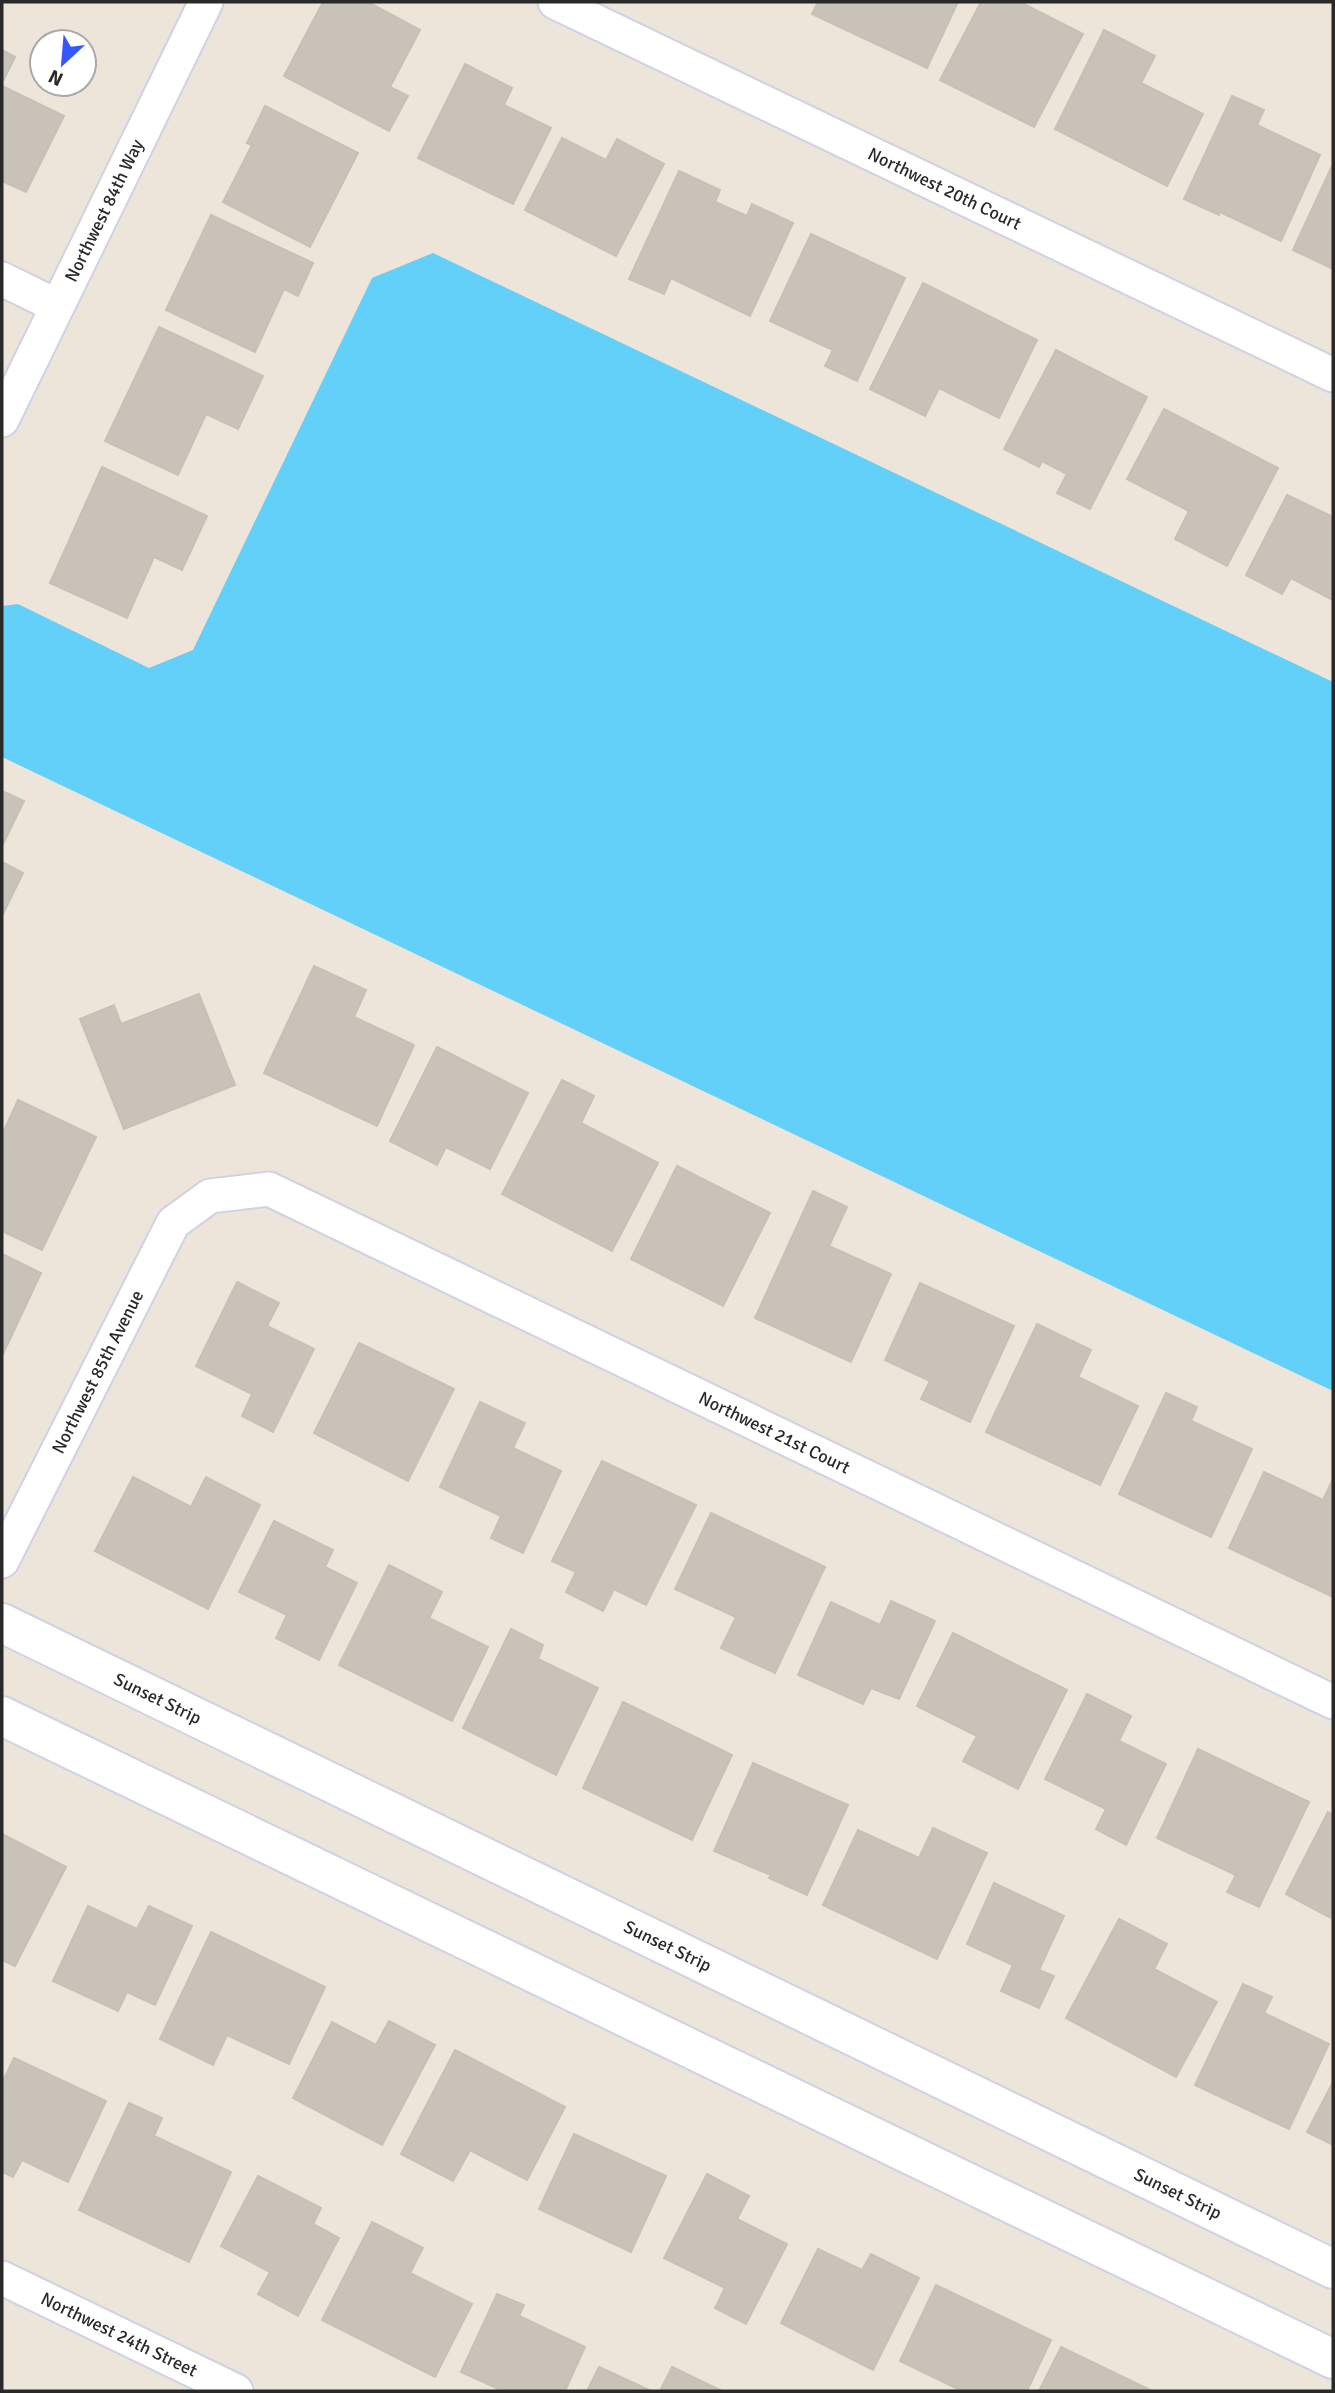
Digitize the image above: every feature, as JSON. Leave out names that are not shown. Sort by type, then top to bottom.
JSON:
[{"type":"street","name":"Northwest 84th Way","points":[[2,420],[206,2]]},
{"type":"street","name":"Northwest 20th Court","points":[[555,2],[1333,375]]},
{"type":"street","points":[[2,279],[57,306]]},
{"type":"street","name":"Northwest 21st Court","points":[[210,1196],[269,1189],[1333,1702]]},
{"type":"street","name":"Northwest 85th Avenue","points":[[2,1561],[173,1223],[210,1196]]},
{"type":"street","name":"Sunset Strip","points":[[2,1623],[1333,2269]]},
{"type":"street","points":[[2,1716],[1333,2359]]},
{"type":"street","name":"Northwest 24th Street","points":[[2,2278],[236,2391]]},
{"type":"water","points":[[433,253],[1333,682],[1333,1391],[2,757],[2,606],[18,604],[149,668],[193,650],[372,278]]},
{"type":"building","points":[[323,2],[368,2],[420,30],[390,87],[408,96],[389,131],[284,76]]},
{"type":"building","points":[[818,2],[958,2],[927,68],[812,14]]},
{"type":"building","points":[[981,2],[1020,2],[1083,34],[1034,127],[940,80]]},
{"type":"building","points":[[1104,30],[1155,56],[1141,83],[1203,114],[1167,186],[1055,129]]},
{"type":"building","points":[[2,50],[15,57],[2,83]]},
{"type":"building","points":[[465,64],[512,88],[504,105],[551,128],[513,204],[418,158]]},
{"type":"building","points":[[2,86],[64,116],[26,192],[2,181]]},
{"type":"building","points":[[1232,96],[1264,110],[1257,125],[1320,155],[1281,241],[1220,212],[1219,215],[1184,199]]},
{"type":"building","points":[[265,106],[358,153],[310,247],[223,202],[252,145],[247,143]]},
{"type":"building","points":[[562,138],[606,160],[617,139],[664,164],[616,256],[525,210]]},
{"type":"building","points":[[1333,167],[1333,269],[1293,250]]},
{"type":"building","points":[[679,171],[720,190],[715,202],[747,216],[752,204],[793,223],[750,316],[671,278],[664,294],[629,279]]},
{"type":"building","points":[[211,215],[313,263],[298,296],[284,289],[255,352],[166,310]]},
{"type":"building","points":[[811,234],[905,278],[857,381],[825,366],[833,350],[770,321]]},
{"type":"building","points":[[923,283],[1037,340],[999,418],[939,388],[925,416],[870,389]]},
{"type":"building","points":[[159,327],[263,376],[238,429],[206,414],[178,475],[105,441]]},
{"type":"building","points":[[1056,350],[1147,397],[1090,509],[1057,493],[1067,474],[1042,461],[1039,467],[1004,449]]},
{"type":"building","points":[[1164,409],[1278,468],[1227,566],[1175,539],[1189,511],[1127,479]]},
{"type":"building","points":[[102,467],[207,516],[182,570],[154,557],[127,618],[50,583]]},
{"type":"building","points":[[1287,495],[1333,517],[1333,600],[1291,578],[1282,594],[1246,575]]},
{"type":"building","points":[[2,791],[24,801],[2,846]]},
{"type":"building","points":[[2,862],[23,873],[2,916]]},
{"type":"building","points":[[314,966],[366,990],[354,1017],[414,1045],[377,1126],[264,1073]]},
{"type":"building","points":[[199,994],[235,1085],[124,1129],[80,1019],[114,1005],[121,1024]]},
{"type":"building","points":[[437,1047],[528,1093],[490,1169],[446,1147],[437,1165],[390,1141]]},
{"type":"building","points":[[562,1080],[594,1096],[581,1123],[658,1163],[612,1251],[502,1194]]},
{"type":"building","points":[[18,1100],[96,1137],[42,1250],[2,1231],[2,1135]]},
{"type":"building","points":[[677,1166],[770,1213],[723,1306],[631,1259]]},
{"type":"building","points":[[813,1191],[847,1207],[829,1246],[891,1274],[851,1362],[755,1318]]},
{"type":"building","points":[[2,1254],[41,1273],[2,1356]]},
{"type":"building","points":[[237,1282],[279,1303],[267,1326],[314,1349],[273,1432],[242,1416],[252,1394],[196,1366]]},
{"type":"building","points":[[920,1283],[1014,1326],[970,1422],[921,1399],[930,1381],[885,1360]]},
{"type":"building","points":[[1037,1324],[1091,1350],[1078,1377],[1138,1406],[1100,1485],[986,1432]]},
{"type":"building","points":[[359,1343],[454,1389],[408,1481],[314,1433]]},
{"type":"building","points":[[1166,1393],[1197,1407],[1191,1421],[1252,1449],[1211,1537],[1119,1494]]},
{"type":"building","points":[[480,1402],[525,1423],[513,1448],[561,1471],[523,1553],[491,1538],[501,1516],[440,1487]]},
{"type":"building","points":[[602,1461],[696,1505],[646,1605],[614,1589],[603,1611],[566,1592],[576,1572],[552,1561]]},
{"type":"building","points":[[1264,1472],[1323,1500],[1333,1479],[1333,1597],[1229,1548]]},
{"type":"building","points":[[133,1477],[191,1507],[206,1477],[260,1505],[208,1609],[95,1551]]},
{"type":"building","points":[[711,1513],[825,1567],[775,1673],[721,1648],[736,1617],[675,1589]]},
{"type":"building","points":[[274,1521],[333,1550],[325,1567],[357,1583],[319,1660],[276,1638],[287,1615],[239,1592]]},
{"type":"building","points":[[389,1565],[442,1592],[429,1618],[488,1647],[452,1721],[339,1665]]},
{"type":"building","points":[[891,1601],[935,1621],[899,1699],[871,1688],[863,1704],[798,1675],[831,1602],[880,1625]]},
{"type":"building","points":[[511,1629],[543,1645],[538,1659],[598,1688],[556,1775],[463,1728]]},
{"type":"building","points":[[953,1633],[1067,1690],[1018,1789],[963,1761],[977,1736],[917,1706]]},
{"type":"building","points":[[1087,1694],[1131,1716],[1119,1741],[1166,1764],[1126,1845],[1096,1829],[1106,1809],[1045,1779]]},
{"type":"building","points":[[623,1702],[732,1755],[692,1840],[583,1788]]},
{"type":"building","points":[[1198,1749],[1309,1802],[1259,1907],[1227,1892],[1236,1875],[1157,1838]]},
{"type":"building","points":[[753,1763],[848,1805],[807,1895],[769,1878],[771,1875],[714,1851]]},
{"type":"building","points":[[1328,1812],[1333,1815],[1333,1919],[1286,1894]]},
{"type":"building","points":[[933,1828],[987,1853],[937,1959],[823,1905],[858,1830],[919,1858]]},
{"type":"building","points":[[2,1834],[66,1867],[15,1966],[2,1960]]},
{"type":"building","points":[[994,1883],[1064,1916],[1039,1970],[1054,1976],[1039,2008],[1001,1991],[1013,1965],[967,1944]]},
{"type":"building","points":[[88,1906],[137,1929],[149,1906],[192,1926],[155,2005],[127,1992],[118,2011],[53,1981]]},
{"type":"building","points":[[1119,1919],[1167,1944],[1154,1969],[1217,2002],[1176,2077],[1066,2018]]},
{"type":"building","points":[[211,1932],[325,1987],[289,2064],[227,2035],[213,2065],[160,2039]]},
{"type":"building","points":[[1243,1984],[1272,1997],[1264,2013],[1329,2044],[1289,2129],[1195,2085]]},
{"type":"building","points":[[389,2021],[435,2045],[382,2145],[293,2098],[332,2022],[376,2045]]},
{"type":"building","points":[[455,2050],[565,2107],[527,2180],[470,2150],[453,2181],[401,2154]]},
{"type":"building","points":[[14,2058],[106,2101],[68,2182],[22,2160],[13,2177],[2,2172],[2,2083]]},
{"type":"building","points":[[1333,2082],[1333,2145],[1307,2132]]},
{"type":"building","points":[[129,2103],[162,2118],[154,2136],[231,2172],[189,2262],[79,2210]]},
{"type":"building","points":[[574,2134],[666,2176],[631,2252],[539,2209]]},
{"type":"building","points":[[707,2174],[749,2196],[737,2219],[787,2244],[746,2324],[715,2308],[725,2288],[664,2258]]},
{"type":"building","points":[[258,2176],[321,2208],[313,2224],[339,2238],[298,2316],[258,2294],[270,2272],[221,2246]]},
{"type":"building","points":[[372,2222],[423,2248],[410,2273],[472,2304],[435,2377],[322,2320]]},
{"type":"building","points":[[818,2249],[862,2270],[871,2254],[919,2278],[873,2370],[781,2323]]},
{"type":"building","points":[[936,2285],[1051,2340],[1027,2391],[959,2391],[900,2361]]},
{"type":"building","points":[[497,2294],[524,2305],[519,2316],[585,2347],[565,2391],[503,2391],[461,2372]]},
{"type":"building","points":[[1061,2347],[1152,2391],[1039,2391]]},
{"type":"building","points":[[599,2367],[651,2391],[587,2391]]},
{"type":"building","points":[[672,2367],[722,2391],[660,2391]]}]
